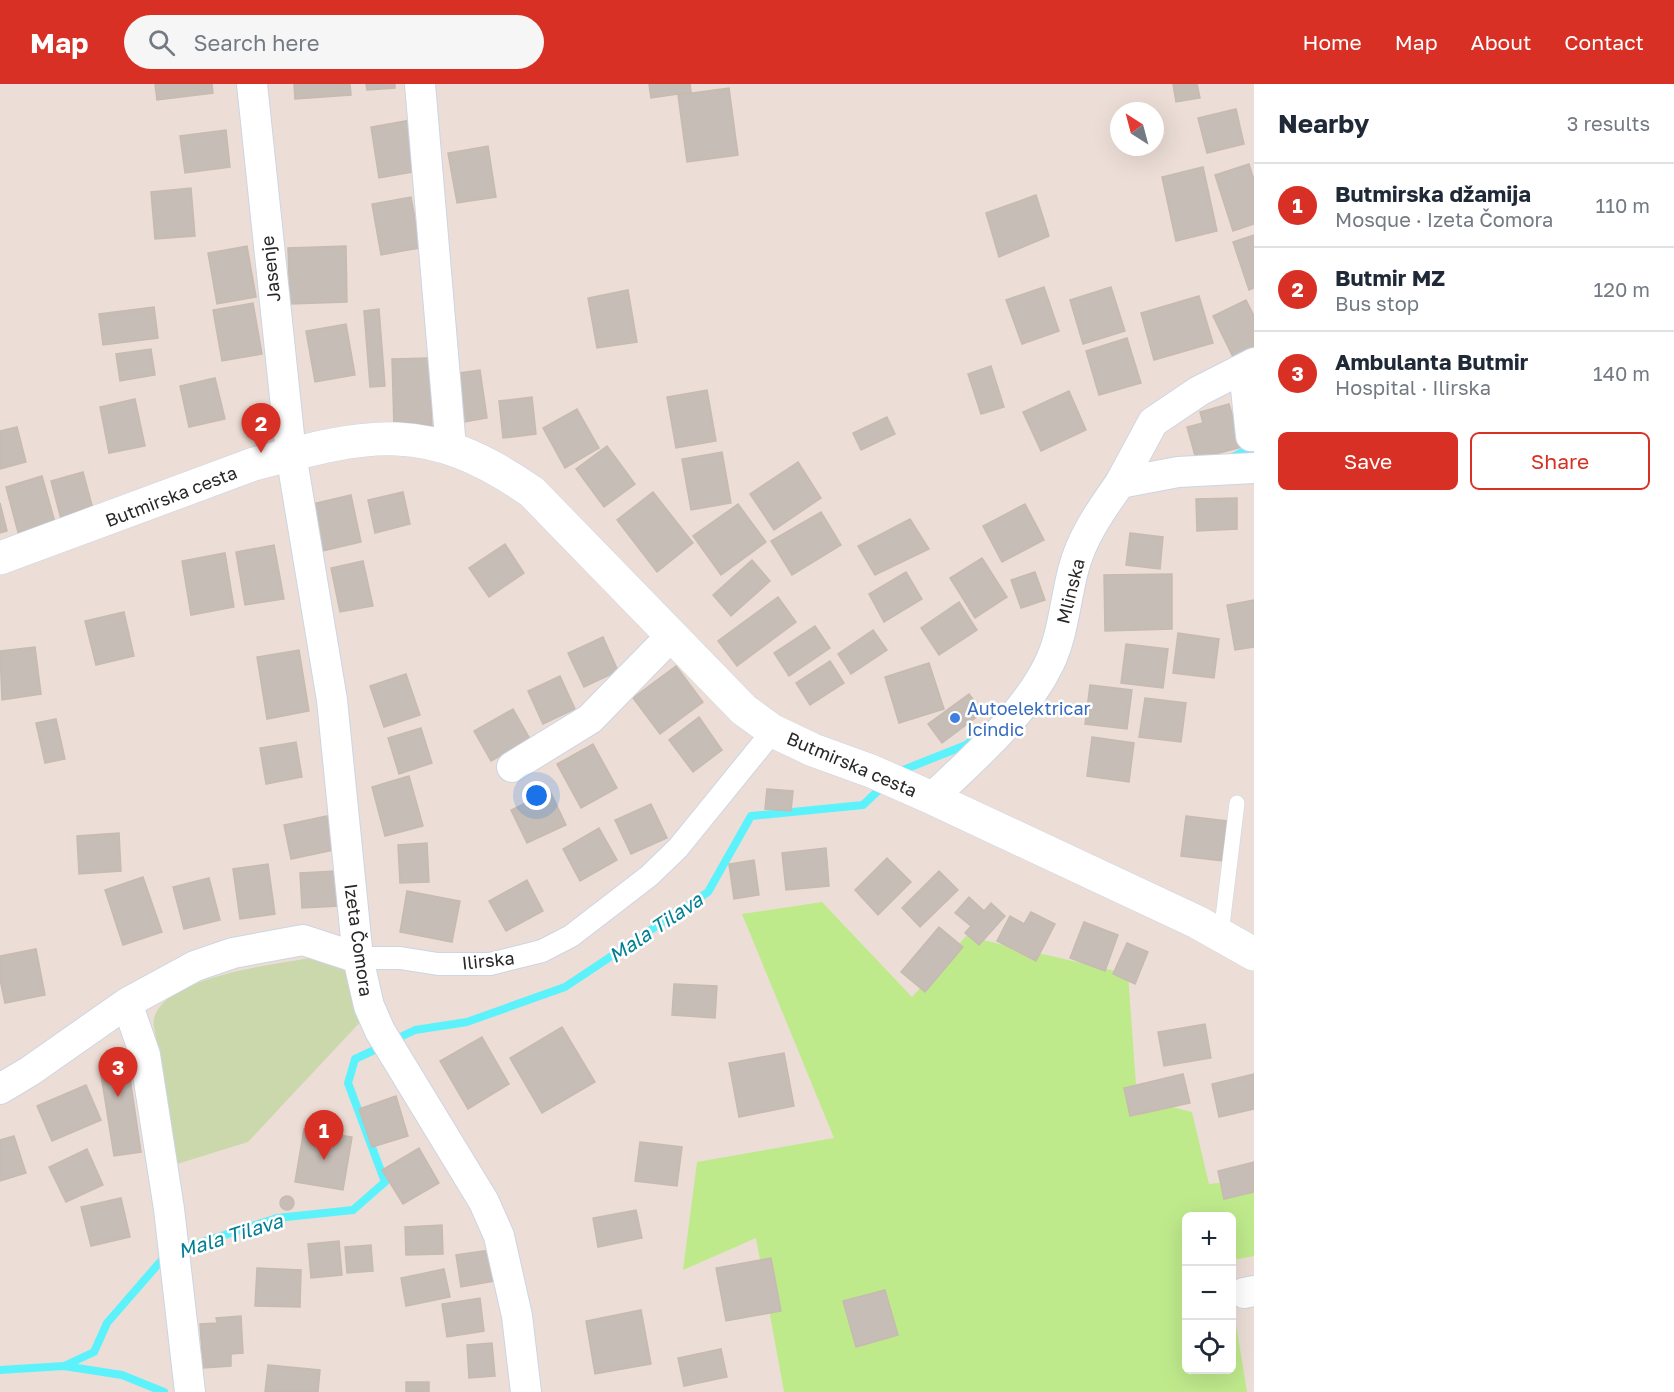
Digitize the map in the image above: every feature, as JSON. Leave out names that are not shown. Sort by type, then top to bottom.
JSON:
[{"type":"street","name":"Jasenje","points":[[252,84],[291,454]]},
{"type":"street","points":[[420,84],[451,448]]},
{"type":"street","points":[[1249,367],[1251,436]]},
{"type":"street","name":"Mlinska","points":[[919,792],[1028,700],[1050,663],[1065,618],[1073,570],[1085,536],[1153,422],[1199,391],[1249,367]]},
{"type":"street","name":"Butmirska cesta","points":[[0,558],[254,464],[291,454],[375,437],[417,439],[451,448],[500,470],[532,492],[744,710],[773,731],[813,750],[871,771],[919,792],[1221,934],[1254,954]]},
{"type":"street","name":"Izeta Čomora","points":[[291,454],[332,700],[358,958],[369,1006],[400,1066],[483,1202],[499,1236],[517,1316],[525,1392]]},
{"type":"street","points":[[1129,465],[1178,472],[1254,468]]},
{"type":"street","points":[[512,767],[590,719],[672,635]]},
{"type":"street","name":"Ilirska","points":[[0,1089],[30,1071],[127,1003],[195,966],[233,953],[303,940],[358,958],[400,958],[438,964],[490,964],[542,951],[571,936],[649,876],[678,849],[773,731]]},
{"type":"street","points":[[127,1003],[146,1055],[175,1254],[189,1380]]},
{"type":"lane","points":[[1221,934],[1237,803]]},
{"type":"green space","points":[[822,902],[912,997],[966,936],[1128,974],[1137,1098],[1192,1112],[1209,1184],[1254,1179],[1254,1256],[1236,1259],[1236,1212],[1182,1212],[1182,1374],[1236,1374],[1236,1325],[1247,1392],[784,1392],[756,1238],[683,1270],[697,1162],[834,1138],[742,914]]},
{"type":"green space","points":[[316,957],[344,964],[364,1018],[248,1142],[177,1164],[154,1025],[154,1018],[163,1003],[179,991],[226,974]]},
{"type":"building","points":[[155,84],[212,84],[213,93],[157,100]]},
{"type":"building","points":[[294,84],[350,84],[351,95],[295,99]]},
{"type":"building","points":[[366,84],[395,84],[395,88],[367,90]]},
{"type":"building","points":[[649,84],[690,84],[691,92],[651,98]]},
{"type":"building","points":[[1173,84],[1197,84],[1200,98],[1176,102]]},
{"type":"building","points":[[729,88],[738,155],[687,162],[678,95]]},
{"type":"building","points":[[1236,109],[1244,144],[1207,153],[1198,118]]},
{"type":"building","points":[[410,120],[419,171],[379,178],[371,127]]},
{"type":"building","points":[[226,130],[230,167],[185,173],[180,136]]},
{"type":"building","points":[[488,146],[496,197],[457,203],[448,153]]},
{"type":"building","points":[[1249,164],[1254,180],[1254,224],[1233,231],[1215,175]]},
{"type":"building","points":[[1203,167],[1217,231],[1176,241],[1162,177]]},
{"type":"building","points":[[191,188],[195,236],[155,239],[151,192]]},
{"type":"building","points":[[1036,195],[1049,236],[999,257],[986,213]]},
{"type":"building","points":[[411,197],[420,248],[381,255],[372,204]]},
{"type":"building","points":[[1254,235],[1254,288],[1249,290],[1233,242]]},
{"type":"building","points":[[247,246],[256,297],[217,304],[208,253]]},
{"type":"building","points":[[346,246],[347,302],[290,304],[288,248]]},
{"type":"building","points":[[1044,287],[1059,331],[1022,344],[1006,300]]},
{"type":"building","points":[[1111,287],[1125,331],[1083,344],[1070,300]]},
{"type":"building","points":[[628,290],[637,342],[597,348],[588,298]]},
{"type":"building","points":[[1199,296],[1213,343],[1154,360],[1141,313]]},
{"type":"building","points":[[1246,300],[1254,316],[1254,346],[1233,357],[1213,316]]},
{"type":"building","points":[[253,303],[262,354],[222,361],[213,310]]},
{"type":"building","points":[[154,307],[158,338],[103,345],[99,314]]},
{"type":"building","points":[[379,309],[385,386],[370,387],[364,311]]},
{"type":"building","points":[[346,324],[355,375],[315,382],[306,331]]},
{"type":"building","points":[[1127,338],[1141,383],[1099,395],[1086,351]]},
{"type":"building","points":[[151,349],[155,375],[120,381],[116,354]]},
{"type":"building","points":[[430,358],[432,426],[394,427],[392,359]]},
{"type":"building","points":[[991,366],[1004,407],[981,414],[968,374]]},
{"type":"building","points":[[480,370],[487,418],[459,423],[452,374]]},
{"type":"building","points":[[215,378],[225,419],[189,427],[180,386]]},
{"type":"building","points":[[707,390],[716,441],[676,448],[667,397]]},
{"type":"building","points":[[1069,391],[1086,430],[1041,451],[1023,412]]},
{"type":"building","points":[[532,397],[536,434],[503,438],[499,401]]},
{"type":"building","points":[[135,399],[145,446],[109,453],[100,407]]},
{"type":"building","points":[[1229,404],[1242,447],[1196,459],[1187,427],[1203,423],[1200,412]]},
{"type":"building","points":[[577,409],[599,448],[565,468],[543,428]]},
{"type":"building","points":[[887,417],[895,434],[861,450],[853,433]]},
{"type":"building","points":[[17,427],[26,462],[0,469],[0,431]]},
{"type":"building","points":[[607,446],[635,484],[604,507],[576,469]]},
{"type":"building","points":[[722,452],[731,503],[691,510],[682,459]]},
{"type":"building","points":[[798,462],[821,498],[774,530],[750,494]]},
{"type":"building","points":[[83,472],[93,509],[61,519],[51,481]]},
{"type":"building","points":[[42,476],[56,526],[19,536],[6,487]]},
{"type":"building","points":[[403,492],[410,524],[375,533],[368,500]]},
{"type":"building","points":[[653,492],[693,543],[657,572],[617,520]]},
{"type":"building","points":[[351,495],[361,542],[322,551],[312,504]]},
{"type":"building","points":[[1237,498],[1237,529],[1197,531],[1196,499]]},
{"type":"building","points":[[0,503],[7,531],[0,533]]},
{"type":"building","points":[[738,504],[766,542],[721,575],[693,536]]},
{"type":"building","points":[[1025,504],[1044,540],[1002,562],[983,526]]},
{"type":"building","points":[[821,512],[841,545],[792,575],[771,541]]},
{"type":"building","points":[[910,519],[929,549],[875,575],[858,546]]},
{"type":"building","points":[[1130,533],[1163,537],[1160,569],[1126,565]]},
{"type":"building","points":[[505,544],[524,573],[489,597],[469,568]]},
{"type":"building","points":[[274,545],[284,599],[245,605],[236,552]]},
{"type":"building","points":[[225,553],[234,607],[191,615],[182,561]]},
{"type":"building","points":[[982,558],[1007,597],[975,618],[950,578]]},
{"type":"building","points":[[752,560],[770,581],[731,616],[713,595]]},
{"type":"building","points":[[363,561],[373,606],[340,612],[331,568]]},
{"type":"building","points":[[906,572],[922,599],[884,622],[869,594]]},
{"type":"building","points":[[1035,572],[1045,600],[1021,608],[1011,580]]},
{"type":"building","points":[[1172,574],[1172,629],[1105,631],[1104,575]]},
{"type":"building","points":[[778,597],[796,622],[737,666],[718,641]]},
{"type":"building","points":[[1254,600],[1254,647],[1235,650],[1227,605]]},
{"type":"building","points":[[959,602],[977,630],[939,655],[921,628]]},
{"type":"building","points":[[124,612],[134,656],[96,665],[85,621]]},
{"type":"building","points":[[815,626],[830,648],[789,676],[774,653]]},
{"type":"building","points":[[873,630],[887,650],[851,674],[838,654]]},
{"type":"building","points":[[1178,633],[1219,639],[1214,678],[1173,673]]},
{"type":"building","points":[[603,637],[618,671],[584,687],[568,653]]},
{"type":"building","points":[[1126,644],[1168,649],[1163,688],[1121,683]]},
{"type":"building","points":[[35,647],[41,694],[2,700],[0,651]]},
{"type":"building","points":[[299,650],[309,711],[267,719],[257,657]]},
{"type":"building","points":[[830,661],[844,683],[810,705],[796,683]]},
{"type":"building","points":[[929,663],[944,709],[899,723],[885,677]]},
{"type":"building","points":[[676,666],[703,702],[660,734],[633,698]]},
{"type":"building","points":[[406,674],[420,715],[384,727],[370,686]]},
{"type":"building","points":[[560,676],[575,709],[543,724],[528,691]]},
{"type":"building","points":[[1090,685],[1132,690],[1127,729],[1085,724]]},
{"type":"building","name":"Autoelektricar Icindic","points":[[969,694],[983,712],[942,743],[928,724]]},
{"type":"building","points":[[1145,698],[1186,703],[1181,742],[1139,737]]},
{"type":"building","points":[[513,709],[530,739],[491,761],[474,731]]},
{"type":"building","points":[[699,717],[722,750],[693,772],[669,740]]},
{"type":"building","points":[[56,719],[65,759],[45,763],[36,723]]},
{"type":"building","points":[[421,728],[432,763],[399,774],[388,738]]},
{"type":"building","points":[[1092,737],[1134,743],[1129,782],[1087,776]]},
{"type":"building","points":[[296,742],[302,777],[266,784],[260,748]]},
{"type":"building","points":[[593,744],[617,788],[581,808],[557,764]]},
{"type":"building","points":[[409,776],[423,826],[385,836],[372,787]]},
{"type":"building","points":[[767,789],[793,791],[791,811],[765,809]]},
{"type":"building","points":[[550,791],[566,825],[527,843],[511,810]]},
{"type":"building","points":[[651,804],[667,838],[631,854],[615,820]]},
{"type":"building","points":[[327,816],[334,850],[291,859],[284,825]]},
{"type":"building","points":[[1186,816],[1227,821],[1223,861],[1181,856]]},
{"type":"building","points":[[599,828],[617,860],[580,881],[563,849]]},
{"type":"building","points":[[119,833],[121,871],[79,874],[77,836]]},
{"type":"building","points":[[427,843],[429,882],[400,883],[398,845]]},
{"type":"building","points":[[826,848],[829,886],[786,890],[782,853]]},
{"type":"building","points":[[887,858],[911,882],[878,915],[855,890]]},
{"type":"building","points":[[754,860],[759,895],[734,899],[729,864]]},
{"type":"building","points":[[268,864],[275,914],[240,919],[233,869]]},
{"type":"building","points":[[336,871],[339,906],[302,908],[300,873]]},
{"type":"building","points":[[939,871],[958,890],[920,927],[902,908]]},
{"type":"building","points":[[143,877],[162,932],[123,945],[105,890]]},
{"type":"building","points":[[209,878],[220,920],[184,929],[173,887]]},
{"type":"building","points":[[527,880],[543,911],[506,931],[489,901]]},
{"type":"building","points":[[407,891],[460,901],[452,942],[400,932]]},
{"type":"building","points":[[969,897],[984,911],[991,903],[1005,916],[979,945],[965,933],[971,926],[955,913]]},
{"type":"building","points":[[1031,912],[1055,924],[1036,961],[997,941],[1010,916],[1024,924]]},
{"type":"building","points":[[1084,922],[1118,935],[1105,971],[1070,958]]},
{"type":"building","points":[[939,927],[963,947],[925,992],[901,972]]},
{"type":"building","points":[[1127,943],[1148,952],[1135,984],[1113,974]]},
{"type":"building","points":[[36,949],[45,995],[5,1003],[0,979],[0,956]]},
{"type":"building","points":[[674,984],[717,986],[715,1018],[672,1015]]},
{"type":"building","points":[[1205,1024],[1211,1058],[1164,1066],[1158,1032]]},
{"type":"building","points":[[562,1027],[595,1082],[542,1113],[510,1058]]},
{"type":"building","points":[[482,1037],[509,1084],[468,1109],[440,1061]]},
{"type":"building","points":[[784,1053],[794,1106],[739,1117],[729,1063]]},
{"type":"building","points":[[129,1071],[141,1152],[114,1156],[101,1075]]},
{"type":"building","points":[[1183,1074],[1190,1103],[1130,1116],[1124,1088]]},
{"type":"building","points":[[1254,1074],[1254,1109],[1219,1117],[1212,1084]]},
{"type":"building","points":[[86,1085],[101,1120],[52,1141],[37,1106]]},
{"type":"building","points":[[396,1096],[408,1136],[372,1147],[359,1109]]},
{"type":"building","points":[[304,1129],[352,1137],[343,1190],[295,1182]]},
{"type":"building","points":[[14,1136],[26,1173],[0,1181],[0,1140]]},
{"type":"building","points":[[640,1142],[682,1147],[677,1186],[635,1181]]},
{"type":"building","points":[[419,1148],[439,1183],[403,1204],[382,1170]]},
{"type":"building","points":[[87,1149],[103,1185],[66,1202],[49,1167]]},
{"type":"building","points":[[1254,1162],[1254,1192],[1224,1199],[1218,1171]]},
{"type":"building","points":[[284,1196],[290,1196],[294,1203],[290,1210],[284,1210],[280,1206],[280,1200]]},
{"type":"building","points":[[121,1198],[130,1237],[91,1246],[81,1207]]},
{"type":"building","points":[[636,1210],[642,1238],[598,1247],[593,1218]]},
{"type":"building","points":[[442,1225],[443,1254],[406,1255],[405,1227]]},
{"type":"building","points":[[339,1241],[342,1275],[311,1278],[308,1244]]},
{"type":"building","points":[[371,1245],[373,1271],[347,1273],[345,1247]]},
{"type":"building","points":[[490,1250],[495,1281],[461,1287],[456,1255]]},
{"type":"building","points":[[771,1258],[781,1311],[726,1321],[716,1268]]},
{"type":"building","points":[[257,1268],[301,1270],[300,1307],[255,1306]]},
{"type":"building","points":[[444,1269],[450,1297],[406,1306],[401,1278]]},
{"type":"building","points":[[885,1290],[898,1335],[856,1347],[843,1301]]},
{"type":"building","points":[[480,1298],[484,1331],[447,1337],[442,1304]]},
{"type":"building","points":[[641,1310],[651,1364],[595,1374],[586,1321]]},
{"type":"building","points":[[241,1316],[243,1353],[231,1354],[231,1366],[203,1368],[200,1324],[217,1323],[216,1318]]},
{"type":"building","points":[[492,1343],[495,1376],[469,1378],[467,1345]]},
{"type":"building","points":[[721,1349],[727,1377],[684,1386],[678,1358]]},
{"type":"building","points":[[268,1365],[320,1370],[318,1392],[265,1392]]},
{"type":"building","points":[[406,1382],[429,1382],[429,1392],[406,1392]]},
{"type":"waterway","name":"Mala Tilava","points":[[1231,458],[1254,446]]},
{"type":"waterway","name":"Mala Tilava","points":[[898,772],[966,745],[972,740]]},
{"type":"waterway","name":"Mala Tilava","points":[[394,1040],[415,1030],[467,1022],[565,987],[708,892],[751,816],[863,805],[883,786]]},
{"type":"waterway","name":"Mala Tilava","points":[[181,1249],[277,1218],[353,1210],[385,1182],[348,1083],[355,1059],[383,1046]]},
{"type":"waterway","name":"Mala Tilava","points":[[64,1366],[94,1352],[107,1323],[167,1254]]},
{"type":"waterway","points":[[0,1370],[64,1366],[122,1375],[164,1392]]},
{"type":"place","name":"Butmir MZ","points":[[261,453]]},
{"type":"place","name":"Autoelektricar Icindic","points":[[955,718]]},
{"type":"place","name":"Ambulanta Butmir","points":[[118,1097]]},
{"type":"place","name":"Butmirska džamija","points":[[324,1160]]}]
